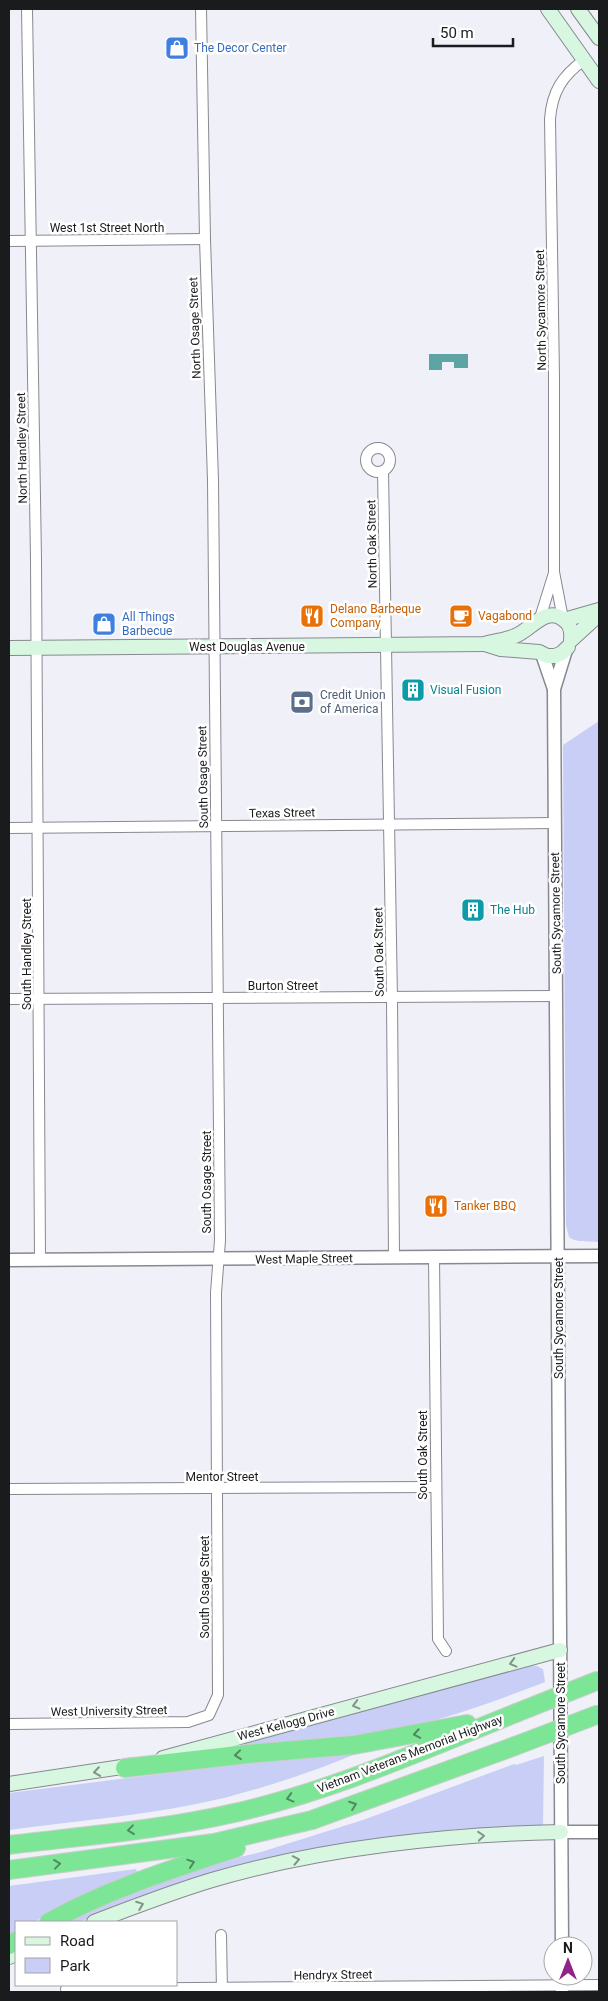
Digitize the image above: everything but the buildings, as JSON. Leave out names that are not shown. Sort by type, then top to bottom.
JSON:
[{"type":"highway","name":"Vietnam Veterans Memorial Highway","points":[[9,1845],[178,1824],[234,1813],[347,1781],[599,1680]]},
{"type":"highway","points":[[125,1768],[247,1754],[354,1745],[516,1713]]},
{"type":"highway","points":[[51,1921],[80,1905],[167,1871],[265,1838],[599,1714]]},
{"type":"highway","points":[[9,1870],[214,1843],[312,1820]]},
{"type":"main road","points":[[548,9],[599,81]]},
{"type":"main road","points":[[578,9],[599,38]]},
{"type":"main road","points":[[564,620],[599,611]]},
{"type":"main road","points":[[568,646],[599,611]]},
{"type":"main road","points":[[541,653],[534,647],[531,631],[537,621],[548,615],[556,616],[569,624],[572,632],[568,646]]},
{"type":"main road","name":"West Douglas Avenue","points":[[9,648],[485,644],[525,632],[537,621]]},
{"type":"main road","name":"West Douglas Avenue","points":[[485,644],[501,649],[555,656],[568,646]]},
{"type":"main road","name":"West Kellogg Drive","points":[[9,1784],[125,1768],[560,1650]]},
{"type":"main road","points":[[97,1921],[151,1900],[213,1880],[295,1860],[366,1848],[433,1840],[509,1833],[561,1832]]},
{"type":"street","name":"North Handley Street","points":[[26,9],[37,648]]},
{"type":"street","name":"North Osage Street","points":[[201,9],[205,239],[213,480],[214,647]]},
{"type":"street","name":"North Sycamore Street","points":[[564,620],[554,572],[554,377],[550,119],[555,92],[562,79],[584,60]]},
{"type":"street","name":"West 1st Street North","points":[[9,241],[205,239]]},
{"type":"street","name":"North Oak Street","points":[[383,472],[386,646]]},
{"type":"street","name":"North Sycamore Street","points":[[537,621],[554,572]]},
{"type":"street","name":"South Oak Street","points":[[386,646],[394,1257]]},
{"type":"street","name":"South Sycamore Street","points":[[562,1936],[554,689],[568,646]]},
{"type":"street","name":"South Osage Street","points":[[209,1715],[218,1695],[216,1293],[220,1230],[214,647]]},
{"type":"street","name":"South Handley Street","points":[[37,648],[40,1260]]},
{"type":"street","name":"South Sycamore Street","points":[[541,653],[554,689]]},
{"type":"street","name":"Texas Street","points":[[9,828],[555,823]]},
{"type":"street","name":"Burton Street","points":[[9,1000],[557,996]]},
{"type":"street","name":"West Maple Street","points":[[9,1260],[599,1256]]},
{"type":"street","name":"South Oak Street","points":[[434,1257],[438,1640],[446,1651]]},
{"type":"street","name":"Mentor Street","points":[[9,1490],[436,1487]]},
{"type":"street","name":"West University Street","points":[[9,1724],[188,1722],[209,1715]]},
{"type":"street","points":[[561,1832],[599,1832]]},
{"type":"street","points":[[221,1935],[222,1990]]},
{"type":"street","name":"Hendryx Street","points":[[66,1989],[222,1990],[543,1984]]},
{"type":"green space","points":[[599,721],[599,1242],[572,1239],[569,1237],[566,1225],[563,745]]},
{"type":"green space","points":[[529,1665],[543,1669],[545,1682],[442,1718],[407,1727],[361,1735],[220,1749]]},
{"type":"green space","points":[[357,1749],[358,1753],[325,1766],[224,1798],[171,1809],[9,1830],[9,1793]]},
{"type":"green space","points":[[544,1756],[543,1825],[456,1829],[422,1835],[113,1909],[82,1921],[66,1921],[106,1901],[202,1866],[261,1852],[363,1820],[514,1764]]},
{"type":"green space","points":[[136,1869],[137,1872],[35,1921],[15,1921],[15,1932],[9,1935],[9,1886]]},
{"type":"shaded area","points":[[429,354],[468,354],[468,368],[454,368],[454,362],[442,362],[442,370],[429,370]]},
{"type":"place","name":"The Decor Center","points":[[177,48]]},
{"type":"place","name":"Delano Barbeque Company","points":[[312,616]]},
{"type":"place","name":"Vagabond","points":[[461,616]]},
{"type":"place","name":"All Things Barbecue","points":[[104,624]]},
{"type":"place","name":"Visual Fusion","points":[[413,690]]},
{"type":"place","name":"Credit Union of America","points":[[302,702]]},
{"type":"place","name":"The Hub","points":[[473,910]]},
{"type":"place","name":"Tanker BBQ","points":[[436,1206]]}]
